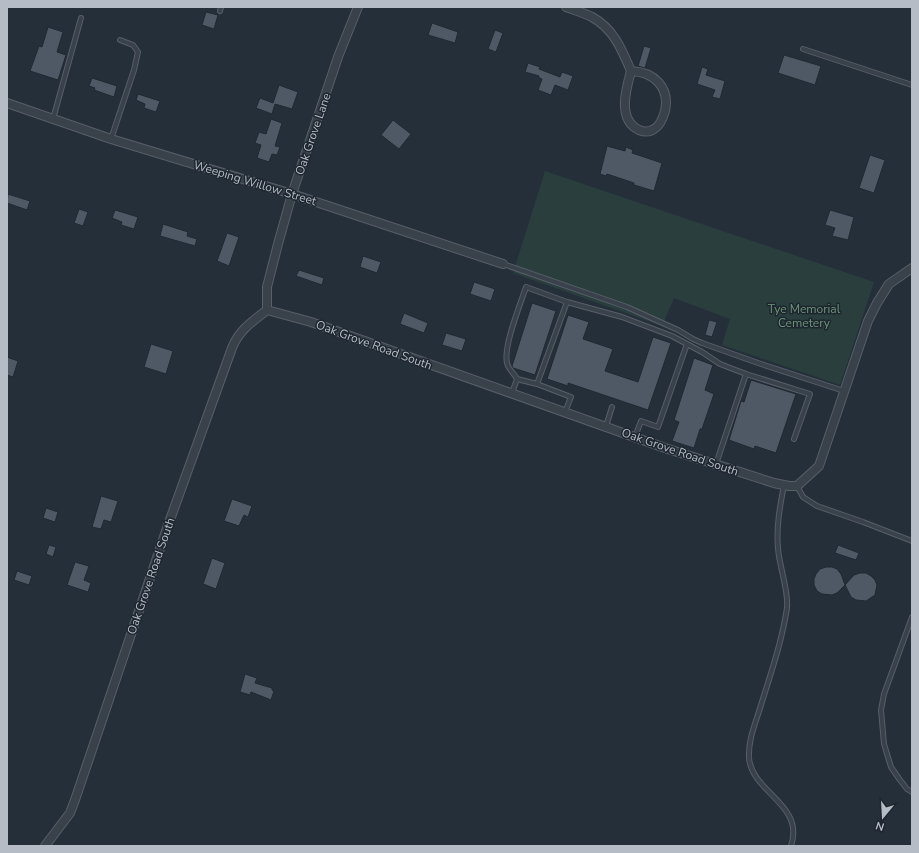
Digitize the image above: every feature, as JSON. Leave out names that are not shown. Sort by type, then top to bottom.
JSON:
[{"type":"street","name":"Oak Grove Lane","points":[[267,310],[267,287],[292,194],[338,57],[358,7]]},
{"type":"street","points":[[566,7],[577,9],[591,16],[606,26],[615,36],[631,71],[625,103],[628,119],[637,129],[647,132],[659,126],[665,108],[665,92],[657,81],[650,76],[631,71]]},
{"type":"street","name":"Weeping Willow Street","points":[[7,103],[111,139],[292,194],[504,264]]},
{"type":"street","points":[[797,486],[819,466],[868,321],[877,303],[889,284],[912,268]]},
{"type":"street","name":"Oak Grove Road South","points":[[45,846],[70,813],[75,800],[167,528],[232,348],[243,329],[267,310],[311,322],[635,438],[774,483],[797,486]]},
{"type":"lane","points":[[53,119],[82,18]]},
{"type":"lane","points":[[111,139],[134,70],[138,52],[134,45],[120,40]]},
{"type":"lane","points":[[803,49],[912,85]]},
{"type":"lane","points":[[504,264],[627,307],[678,330],[702,343],[844,392]]},
{"type":"lane","points":[[564,412],[571,397],[537,384],[517,379],[509,368],[506,352],[526,287],[567,302],[629,320],[672,336],[720,364],[746,374],[810,394],[794,439]]},
{"type":"lane","points":[[537,384],[567,302]]},
{"type":"lane","points":[[635,438],[641,421],[658,426],[687,344]]},
{"type":"lane","points":[[716,464],[746,374]]},
{"type":"lane","points":[[512,394],[517,379]]},
{"type":"lane","points":[[605,427],[612,407]]},
{"type":"lane","points":[[784,485],[778,523],[778,549],[787,606],[780,644],[750,740],[749,758],[752,769],[762,785],[776,798],[790,817],[794,828],[791,846]]},
{"type":"lane","points":[[797,486],[804,496],[817,506],[912,541]]},
{"type":"lane","points":[[912,617],[884,694],[881,710],[884,744],[891,767],[907,789],[912,792]]},
{"type":"green space","name":"Tye Memorial Cemetery","points":[[545,171],[874,282],[840,385],[722,345],[730,319],[674,298],[662,326],[513,273]]},
{"type":"building","points":[[206,12],[218,15],[214,29],[202,25]]},
{"type":"building","points":[[432,23],[458,32],[455,43],[428,35]]},
{"type":"building","points":[[48,27],[63,32],[57,52],[66,55],[58,80],[30,71],[39,46],[42,47]]},
{"type":"building","points":[[495,30],[503,33],[496,52],[488,49]]},
{"type":"building","points":[[644,46],[651,48],[645,68],[638,66]]},
{"type":"building","points":[[784,55],[821,66],[815,85],[778,73]]},
{"type":"building","points":[[528,63],[560,77],[562,72],[573,76],[568,90],[555,85],[551,95],[538,90],[542,79],[539,78],[539,76],[525,72]]},
{"type":"building","points":[[702,67],[708,69],[706,75],[725,81],[720,99],[712,97],[715,90],[697,84]]},
{"type":"building","points":[[92,78],[117,86],[114,97],[94,90],[95,88],[89,86]]},
{"type":"building","points":[[279,85],[298,92],[292,109],[275,104],[272,114],[256,108],[260,98],[273,103]]},
{"type":"building","points":[[138,94],[160,101],[156,112],[144,108],[145,104],[136,100]]},
{"type":"building","points":[[271,119],[282,123],[275,146],[280,147],[277,155],[272,154],[269,162],[257,158],[261,145],[255,143],[259,132],[266,134]]},
{"type":"building","points":[[393,120],[411,134],[399,149],[381,135]]},
{"type":"building","points":[[607,146],[625,151],[626,147],[633,150],[632,153],[662,163],[654,191],[607,174],[606,176],[600,174]]},
{"type":"building","points":[[870,155],[885,160],[874,193],[859,188]]},
{"type":"building","points":[[8,194],[30,201],[27,210],[7,203]]},
{"type":"building","points":[[79,209],[88,212],[83,226],[74,223]]},
{"type":"building","points":[[115,210],[138,217],[134,229],[121,225],[122,222],[112,218]]},
{"type":"building","points":[[830,210],[854,217],[848,240],[832,236],[835,228],[825,225]]},
{"type":"building","points":[[163,224],[188,232],[187,236],[197,239],[195,246],[160,236]]},
{"type":"building","points":[[227,233],[239,237],[229,266],[217,261]]},
{"type":"building","points":[[363,256],[381,262],[377,273],[360,267]]},
{"type":"building","points":[[299,270],[324,278],[322,285],[296,276]]},
{"type":"building","points":[[474,282],[495,289],[491,301],[470,294]]},
{"type":"building","points":[[532,303],[556,311],[535,375],[513,368],[512,366]]},
{"type":"building","points":[[404,313],[428,323],[424,333],[400,324]]},
{"type":"building","points":[[568,315],[589,322],[583,339],[613,349],[605,371],[638,382],[653,337],[671,343],[648,410],[568,383],[568,386],[547,379]]},
{"type":"building","points":[[709,320],[717,322],[712,337],[705,335]]},
{"type":"building","points":[[446,333],[466,339],[462,351],[442,345]]},
{"type":"building","points":[[151,344],[173,351],[166,374],[144,367]]},
{"type":"building","points":[[7,357],[18,361],[13,377],[7,375]]},
{"type":"building","points":[[694,358],[713,365],[705,390],[714,394],[694,448],[672,441],[679,422],[674,420]]},
{"type":"building","points":[[751,380],[796,394],[776,453],[755,446],[754,449],[729,440],[741,401],[744,402]]},
{"type":"building","points":[[101,496],[118,501],[111,522],[104,520],[101,529],[92,527]]},
{"type":"building","points":[[232,499],[252,506],[248,517],[244,515],[239,526],[224,521]]},
{"type":"building","points":[[46,508],[58,512],[55,522],[43,518]]},
{"type":"building","points":[[49,545],[56,547],[53,557],[46,554]]},
{"type":"building","points":[[838,545],[859,553],[856,560],[835,553]]},
{"type":"building","points":[[212,558],[225,563],[216,589],[203,584]]},
{"type":"building","points":[[75,562],[89,566],[84,580],[91,583],[88,592],[67,585]]},
{"type":"building","points":[[826,567],[837,569],[841,574],[845,585],[837,593],[832,595],[822,594],[817,591],[814,585],[816,574],[820,569]]},
{"type":"building","points":[[17,571],[32,576],[29,585],[14,580]]},
{"type":"building","points":[[866,573],[871,576],[877,585],[875,595],[866,601],[856,600],[851,597],[845,585],[854,575]]},
{"type":"building","points":[[245,674],[257,678],[255,683],[272,688],[274,691],[271,700],[251,692],[250,695],[240,692]]}]
